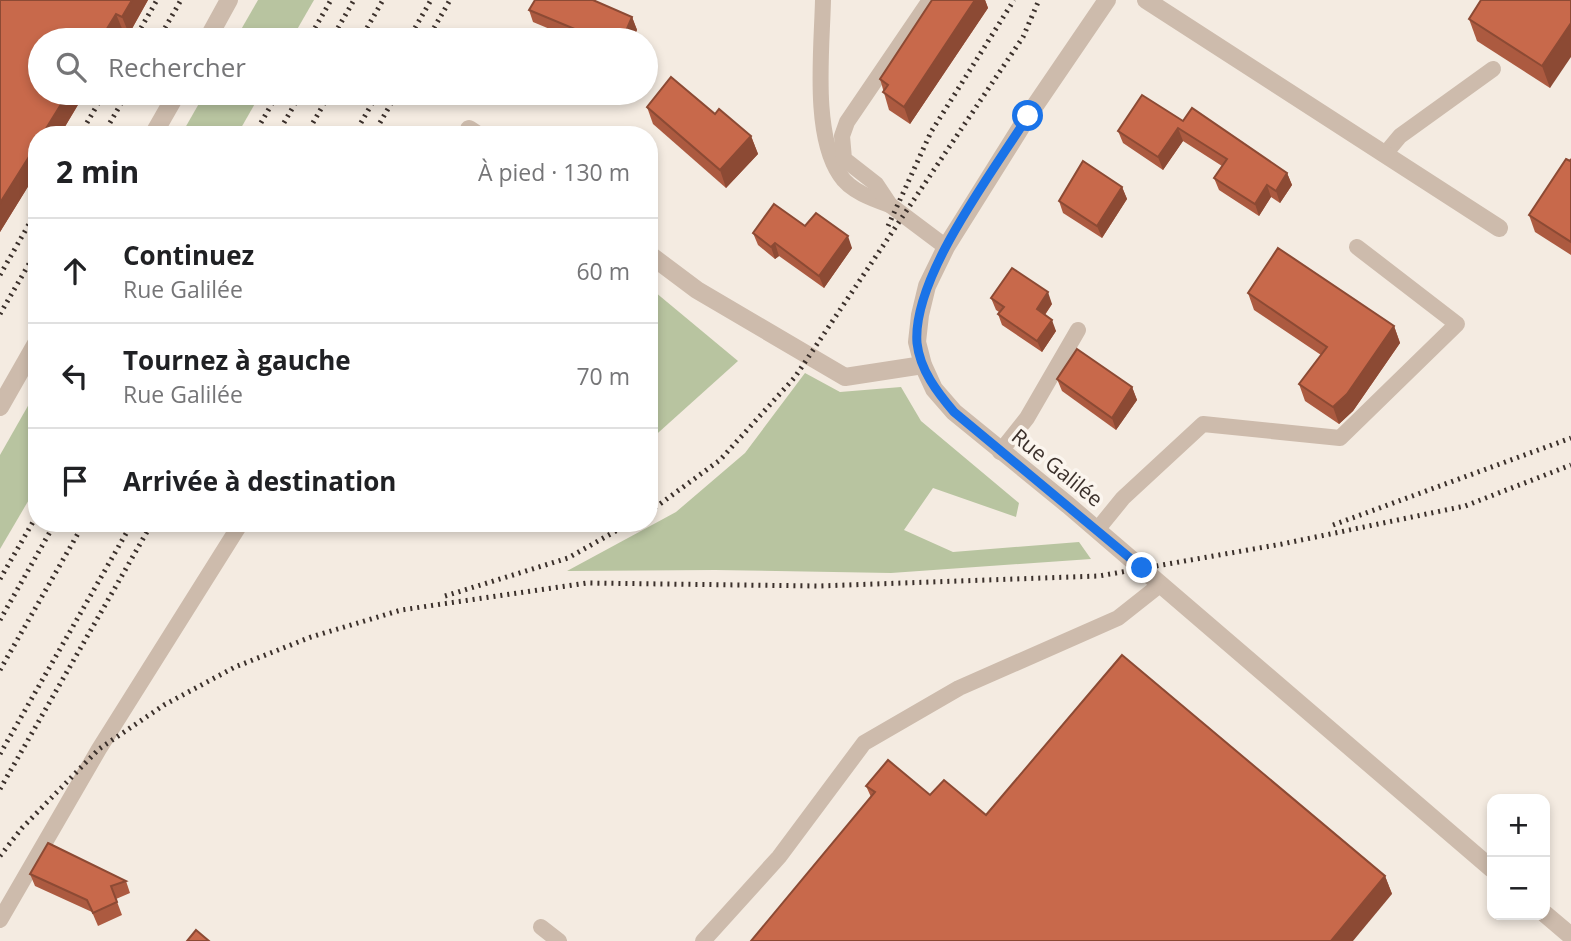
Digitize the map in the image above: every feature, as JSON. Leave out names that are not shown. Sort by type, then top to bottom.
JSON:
[{"type":"street","points":[[214,28],[229,0]]},
{"type":"street","name":"Rue Galilée","points":[[1107,0],[1028,116],[946,247],[927,286],[920,315],[917,342],[923,365],[934,389],[954,412],[1161,584],[1487,865]]},
{"type":"street","points":[[1146,0],[1499,228]]},
{"type":"street","points":[[158,126],[170,105]]},
{"type":"street","points":[[658,261],[697,290],[845,377],[923,365]]},
{"type":"street","points":[[0,407],[28,358]]},
{"type":"street","points":[[1550,919],[1571,939]]},
{"type":"lane","points":[[823,0],[821,69],[825,131],[830,155],[840,177],[868,198],[890,205],[946,247]]},
{"type":"lane","points":[[890,205],[876,184],[844,159],[842,136],[848,122],[930,0]]},
{"type":"lane","points":[[1385,154],[1401,136],[1493,69]]},
{"type":"lane","points":[[1097,530],[1123,498],[1203,424],[1340,438],[1457,324],[1357,247]]},
{"type":"lane","points":[[1000,452],[1027,418],[1078,330]]},
{"type":"lane","points":[[0,920],[99,749],[236,532]]},
{"type":"lane","points":[[703,941],[779,857],[864,743],[959,688],[1118,618],[1161,584]]},
{"type":"lane","points":[[541,927],[558,941]]},
{"type":"green space","points":[[258,0],[314,0],[298,28],[242,28]]},
{"type":"green space","points":[[198,105],[254,105],[242,126],[186,126]]},
{"type":"green space","points":[[658,294],[738,361],[658,433]]},
{"type":"green space","points":[[805,373],[840,392],[901,387],[921,421],[1019,503],[1016,517],[933,488],[904,530],[953,552],[1079,542],[1091,559],[891,573],[567,571],[639,532],[658,532],[658,522],[676,512],[745,453]]},
{"type":"green space","points":[[28,406],[28,501],[0,549],[0,455]]},
{"type":"building","points":[[0,0],[132,0],[122,17],[116,14],[107,28],[28,28],[28,105],[61,105],[48,126],[28,126],[28,158],[0,203]]},
{"type":"building","points":[[535,0],[593,0],[632,17],[627,28],[572,28],[529,10]]},
{"type":"building","points":[[932,0],[975,0],[904,107],[883,92],[888,85],[880,79]]},
{"type":"building","points":[[1481,0],[1571,0],[1571,23],[1542,66],[1469,19]]},
{"type":"building","points":[[671,77],[715,114],[719,109],[751,136],[720,170],[647,107],[658,105],[658,93]]},
{"type":"building","points":[[1142,95],[1183,121],[1192,108],[1287,173],[1276,191],[1267,185],[1255,204],[1214,178],[1227,159],[1178,128],[1158,157],[1118,131]]},
{"type":"building","points":[[1566,159],[1571,159],[1571,242],[1529,215]]},
{"type":"building","points":[[1083,161],[1122,187],[1097,226],[1059,201]]},
{"type":"building","points":[[774,204],[805,226],[816,213],[848,236],[819,276],[775,243],[771,247],[753,233]]},
{"type":"building","points":[[1278,248],[1394,326],[1347,394],[1333,407],[1299,384],[1327,347],[1248,293]]},
{"type":"building","points":[[1012,268],[1048,292],[1037,309],[1052,320],[1037,341],[998,314],[1004,307],[991,298]]},
{"type":"building","points":[[1077,349],[1132,387],[1112,418],[1057,379]]},
{"type":"building","points":[[1122,655],[1385,876],[1331,941],[751,941],[875,792],[866,786],[888,760],[930,795],[944,780],[986,815]]},
{"type":"building","points":[[48,843],[126,881],[111,886],[117,902],[93,913],[87,900],[30,874]]},
{"type":"building","points":[[196,930],[209,941],[187,941]]},
{"type":"railway","points":[[141,28],[157,0]]},
{"type":"railway","points":[[165,28],[181,0]]},
{"type":"railway","points":[[315,28],[331,0]]},
{"type":"railway","points":[[338,28],[354,0]]},
{"type":"railway","points":[[367,28],[383,0]]},
{"type":"railway","points":[[415,28],[431,0]]},
{"type":"railway","points":[[434,28],[450,0]]},
{"type":"railway","points":[[888,226],[931,132],[1014,0]]},
{"type":"railway","points":[[658,505],[720,460],[795,377],[1023,37],[1039,0]]},
{"type":"railway","points":[[85,126],[97,105]]},
{"type":"railway","points":[[108,126],[120,105]]},
{"type":"railway","points":[[259,126],[271,105]]},
{"type":"railway","points":[[282,126],[294,105]]},
{"type":"railway","points":[[311,126],[323,105]]},
{"type":"railway","points":[[359,126],[371,105]]},
{"type":"railway","points":[[378,126],[390,105]]},
{"type":"railway","points":[[0,275],[28,226]]},
{"type":"railway","points":[[0,314],[28,266]]},
{"type":"railway","points":[[1333,525],[1571,438]]},
{"type":"railway","points":[[0,856],[22,828],[99,749],[164,705],[235,667],[311,637],[401,610],[587,583],[818,586],[1099,576],[1282,544],[1465,506],[1571,465]]},
{"type":"railway","points":[[0,579],[28,531]]},
{"type":"railway","points":[[0,620],[50,532]]},
{"type":"railway","points":[[0,670],[79,532]]},
{"type":"railway","points":[[0,754],[127,532]]},
{"type":"railway","points":[[0,789],[147,532]]},
{"type":"railway","points":[[445,596],[568,558],[614,532]]},
{"type":"route","points":[[1028,116],[946,247],[927,286],[917,342],[923,365],[934,389],[954,412],[1142,568]]}]
